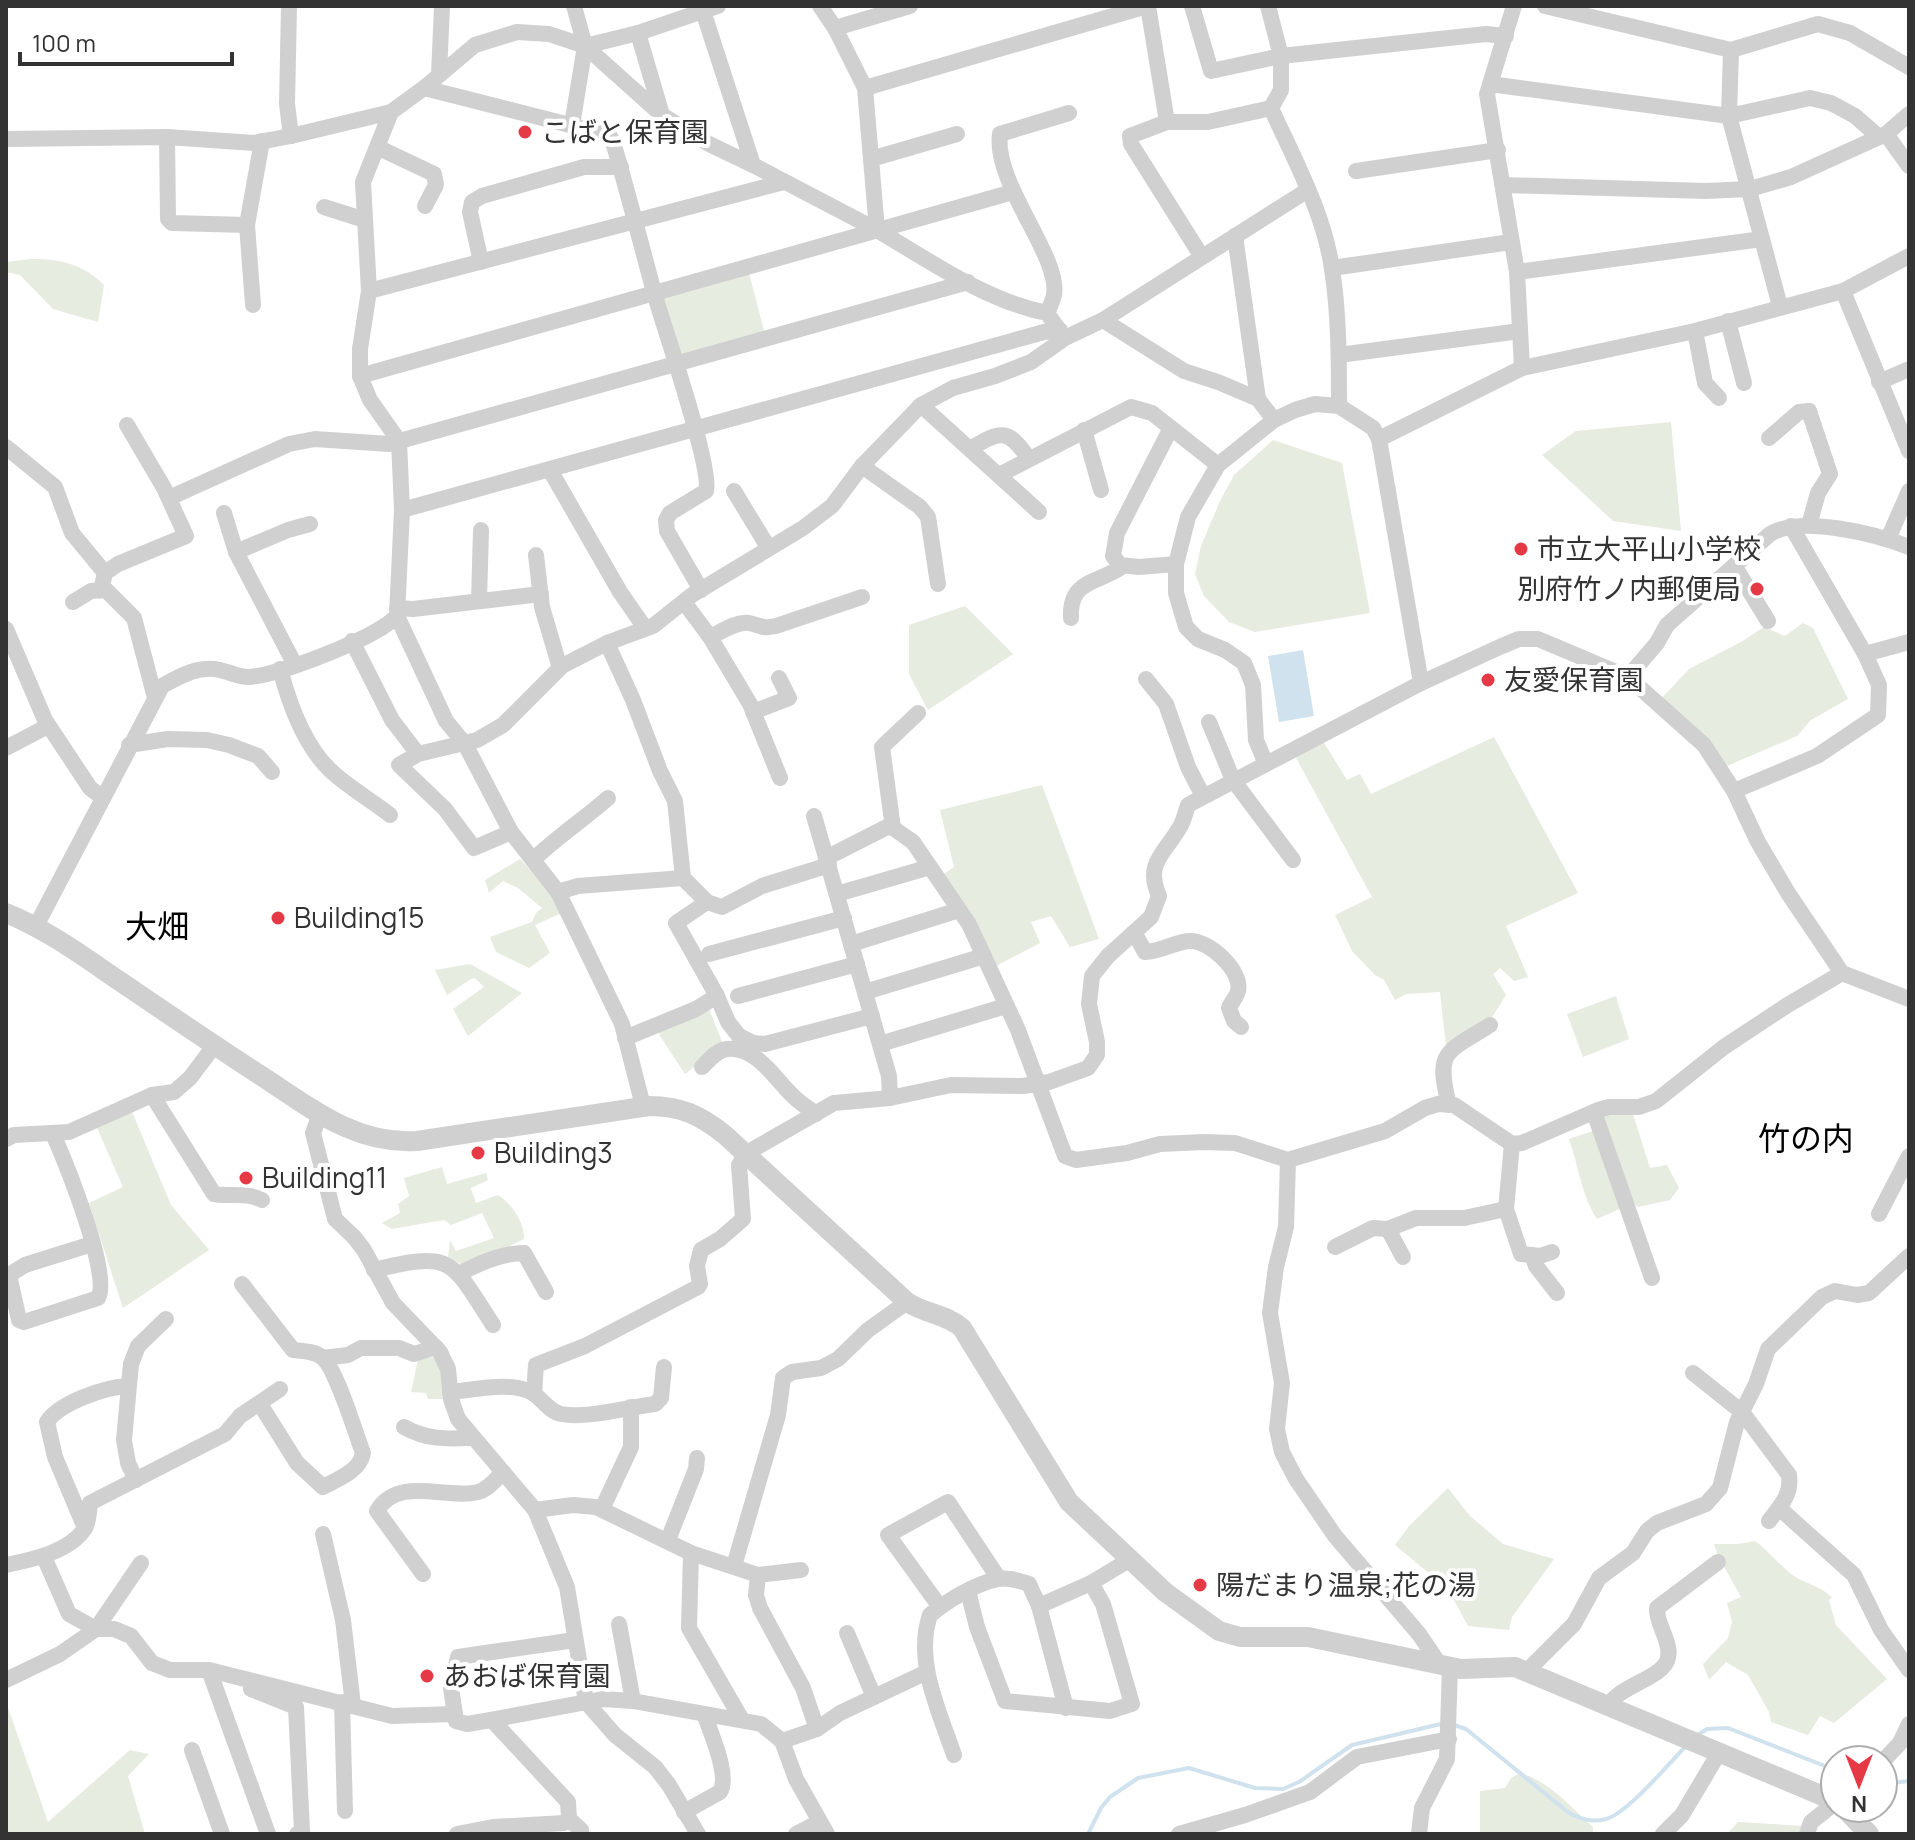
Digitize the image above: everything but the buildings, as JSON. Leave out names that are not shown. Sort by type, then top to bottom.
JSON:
[{"type":"street","points":[[289,6],[287,104],[291,136]]},
{"type":"street","points":[[439,75],[442,6]]},
{"type":"street","points":[[572,125],[585,46],[574,6]]},
{"type":"street","points":[[820,6],[835,28],[865,88],[877,230]]},
{"type":"street","points":[[835,28],[910,6]]},
{"type":"street","points":[[865,88],[1148,6],[1167,122]]},
{"type":"street","points":[[1192,6],[1211,71],[1281,56],[1486,34],[1506,36]]},
{"type":"street","points":[[1202,257],[1131,144],[1130,136],[1167,122],[1208,122],[1271,108],[1281,90],[1281,56],[1268,6]]},
{"type":"street","points":[[1514,6],[1487,94],[1517,272],[1522,368]]},
{"type":"street","points":[[1545,6],[1731,50],[1818,24],[1850,33],[1909,67]]},
{"type":"street","points":[[585,46],[638,33],[710,8],[753,165]]},
{"type":"street","points":[[6,139],[167,137],[262,141],[291,136],[391,112],[475,45],[517,32],[549,34],[585,46],[662,115],[709,144],[877,230],[968,282],[1025,309],[1047,313],[1062,334]]},
{"type":"street","points":[[638,33],[662,115]]},
{"type":"street","points":[[1731,50],[1729,116],[1780,306]]},
{"type":"street","points":[[1490,84],[1729,116],[1810,98],[1831,103],[1855,116],[1882,135],[1909,166]]},
{"type":"street","points":[[424,88],[609,135],[621,167],[654,293],[696,430],[708,486],[706,491],[670,513],[666,520],[667,531],[701,590]]},
{"type":"street","points":[[1271,108],[1308,190],[1332,268],[1339,355],[1339,406]]},
{"type":"street","points":[[391,112],[363,182],[369,291],[360,349],[360,376],[370,400],[399,441],[402,510],[397,612],[446,721],[465,744],[511,832],[558,892],[622,1024],[643,1106]]},
{"type":"street","points":[[1047,313],[1055,294],[1050,269],[1013,192],[998,145],[1000,134],[1069,113]]},
{"type":"street","points":[[1504,185],[1705,191],[1750,189],[1791,177],[1882,135],[1909,114]]},
{"type":"street","points":[[871,159],[957,134]]},
{"type":"street","points":[[167,137],[168,219],[172,223],[247,225]]},
{"type":"street","points":[[253,305],[247,225],[262,141]]},
{"type":"street","points":[[379,148],[434,174],[436,185],[425,206]]},
{"type":"street","points":[[1356,171],[1498,150]]},
{"type":"street","points":[[481,262],[470,212],[472,202],[482,196],[584,167],[621,167]]},
{"type":"street","points":[[369,291],[784,182]]},
{"type":"street","points":[[511,832],[474,848],[445,809],[399,765],[418,754],[465,744],[503,725],[560,668],[607,643],[653,626],[701,590],[803,528],[832,506],[862,466],[921,405],[953,388],[1031,362],[1062,334],[1103,320],[1308,190]]},
{"type":"street","points":[[360,376],[1013,192]]},
{"type":"street","points":[[324,207],[365,220]]},
{"type":"street","points":[[1235,236],[1258,399],[1274,420]]},
{"type":"street","points":[[1517,272],[1762,239]]},
{"type":"street","points":[[1332,268],[1511,242]]},
{"type":"street","points":[[1379,439],[1522,368],[1695,331],[1843,291],[1909,256]]},
{"type":"street","points":[[169,498],[289,444],[315,439],[389,444],[968,282]]},
{"type":"street","points":[[1843,291],[1909,451]]},
{"type":"street","points":[[1103,320],[1184,371],[1258,399]]},
{"type":"street","points":[[1728,321],[1744,383]]},
{"type":"street","points":[[1339,355],[1520,331]]},
{"type":"street","points":[[1695,331],[1705,383],[1719,398]]},
{"type":"street","points":[[402,510],[1044,332],[1062,334]]},
{"type":"street","points":[[1879,382],[1909,369]]},
{"type":"street","points":[[1266,764],[1256,740],[1253,685],[1244,663],[1225,650],[1198,639],[1186,627],[1176,593],[1176,564],[1188,517],[1218,465],[1274,420],[1315,404],[1339,406],[1373,428],[1379,439],[1421,683]]},
{"type":"street","points":[[921,405],[1039,512]]},
{"type":"street","points":[[999,475],[1131,407],[1152,413],[1218,465]]},
{"type":"street","points":[[1769,438],[1799,412],[1809,411],[1830,474],[1818,493],[1809,525]]},
{"type":"street","points":[[101,590],[105,573],[118,564],[186,536],[169,498],[127,425]]},
{"type":"street","points":[[1123,566],[1113,556],[1117,533],[1171,428]]},
{"type":"street","points":[[1084,430],[1101,490]]},
{"type":"street","points":[[970,449],[998,434],[1009,435],[1029,459]]},
{"type":"street","points":[[6,447],[55,487],[72,533],[105,573]]},
{"type":"street","points":[[862,466],[920,507],[928,517],[938,584]]},
{"type":"street","points":[[550,470],[620,592],[645,628]]},
{"type":"street","points":[[734,491],[768,547]]},
{"type":"street","points":[[1888,539],[1909,491]]},
{"type":"street","points":[[224,513],[236,552],[288,667],[288,699],[317,755],[331,771],[390,815]]},
{"type":"street","points":[[236,552],[310,524]]},
{"type":"street","points":[[1628,677],[1657,643],[1667,625],[1781,527],[1809,525],[1888,539],[1909,547]]},
{"type":"street","points":[[1734,791],[1817,756],[1878,715],[1879,685],[1865,654],[1791,526]]},
{"type":"street","points":[[479,600],[481,530]]},
{"type":"street","points":[[536,555],[542,607],[560,668]]},
{"type":"street","points":[[1071,618],[1071,600],[1077,590],[1123,566],[1176,564]]},
{"type":"street","points":[[1735,567],[1768,621]]},
{"type":"street","points":[[73,602],[91,591],[106,590],[134,618],[155,698]]},
{"type":"street","points":[[36,926],[162,686],[188,672],[215,669],[248,677],[288,667],[390,623],[397,612],[541,594]]},
{"type":"street","points":[[710,637],[737,624],[747,623],[762,629],[776,626],[862,597]]},
{"type":"street","points":[[684,602],[710,637],[753,712],[780,778]]},
{"type":"street","points":[[6,629],[48,726],[90,788],[102,797]]},
{"type":"street","points":[[534,1394],[536,1365],[552,1363],[698,1287],[697,1266],[701,1250],[720,1239],[743,1219],[739,1165],[745,1154],[834,1103],[890,1098],[951,1085],[996,1087],[1037,1084],[1080,1073],[1094,1062],[1097,1042],[1089,1004],[1092,976],[1108,956],[1151,917],[1159,896],[1152,882],[1153,868],[1181,824],[1188,805],[1421,683],[1519,639],[1538,639],[1628,677],[1704,745],[1734,791],[1758,842],[1788,893],[1842,973],[1905,992]]},
{"type":"street","points":[[352,641],[392,720],[418,754]]},
{"type":"street","points":[[1865,654],[1909,642]]},
{"type":"street","points":[[607,643],[675,801],[683,878],[707,902],[722,907],[762,886],[828,861],[880,830],[893,828],[913,842],[969,924],[1018,1030],[1068,1159],[1127,1153],[1160,1144],[1204,1142],[1235,1143],[1288,1160],[1385,1131],[1438,1104],[1454,1105],[1512,1144],[1522,1143],[1609,1107],[1639,1107],[1656,1101],[1724,1047],[1842,973]]},
{"type":"street","points":[[753,712],[789,698],[779,678]]},
{"type":"street","points":[[1146,679],[1166,704],[1188,767],[1203,796]]},
{"type":"street","points":[[893,828],[882,747],[918,713]]},
{"type":"street","points":[[1209,722],[1233,780],[1293,860]]},
{"type":"street","points":[[6,748],[48,726]]},
{"type":"street","points":[[129,745],[168,739],[207,740],[258,756],[272,772]]},
{"type":"street","points":[[533,860],[570,826],[581,821],[608,798]]},
{"type":"street","points":[[814,816],[889,1076],[890,1098]]},
{"type":"street","points":[[837,894],[930,867]]},
{"type":"street","points":[[558,892],[578,886],[683,878]]},
{"type":"street","points":[[707,902],[676,923],[728,1022],[739,1036],[753,1043],[765,1044],[872,1016]]},
{"type":"street","points":[[851,944],[959,910]]},
{"type":"street","points":[[6,913],[36,926],[214,1046],[320,1114],[361,1135],[402,1142],[643,1106],[673,1107],[696,1114],[745,1154],[907,1302],[962,1328],[1061,1492],[1129,1560],[1190,1612],[1219,1631],[1240,1637],[1308,1637],[1445,1666],[1509,1666],[1720,1751],[1819,1795]]},
{"type":"street","points":[[709,954],[844,918]]},
{"type":"street","points":[[1135,934],[1145,952],[1189,941],[1200,941],[1216,950],[1237,983],[1238,991],[1229,1008],[1234,1021],[1241,1027]]},
{"type":"street","points":[[865,992],[984,956]]},
{"type":"street","points":[[738,996],[857,964]]},
{"type":"street","points":[[625,1038],[696,1009],[717,996]]},
{"type":"street","points":[[880,1044],[1006,1006]]},
{"type":"street","points":[[1449,1105],[1441,1076],[1447,1053],[1490,1025]]},
{"type":"street","points":[[6,1139],[14,1135],[69,1132],[152,1095],[174,1092],[198,1069],[214,1046]]},
{"type":"street","points":[[702,1067],[725,1049],[741,1051],[756,1059],[792,1096],[816,1114]]},
{"type":"street","points":[[152,1095],[214,1194],[231,1197],[251,1194],[262,1200]]},
{"type":"street","points":[[1594,1112],[1652,1278]]},
{"type":"street","points":[[320,1114],[313,1133],[333,1215],[354,1237],[393,1303],[436,1347],[448,1369],[450,1392],[458,1419],[535,1510],[567,1587],[586,1702],[615,1735],[655,1767],[698,1834]]},
{"type":"street","points":[[53,1134],[75,1184],[103,1281],[103,1291],[98,1298],[24,1322],[19,1320],[9,1275],[25,1265],[92,1244]]},
{"type":"street","points":[[1512,1144],[1506,1209],[1521,1254],[1540,1256],[1552,1252]]},
{"type":"street","points":[[1879,1214],[1908,1158]]},
{"type":"street","points":[[1288,1160],[1286,1227],[1276,1267],[1270,1313],[1282,1383],[1277,1429],[1282,1452],[1296,1479],[1335,1536],[1445,1666],[1449,1739],[1444,1768],[1422,1808],[1419,1834]]},
{"type":"street","points":[[1335,1247],[1373,1228],[1388,1229],[1416,1218],[1464,1218],[1506,1209]]},
{"type":"street","points":[[1388,1229],[1403,1257]]},
{"type":"street","points":[[459,1274],[501,1257],[524,1253],[546,1292]]},
{"type":"street","points":[[1532,1255],[1536,1266],[1557,1293]]},
{"type":"street","points":[[1527,1671],[1574,1624],[1599,1578],[1633,1553],[1647,1531],[1657,1523],[1706,1504],[1720,1488],[1737,1422],[1756,1384],[1768,1349],[1822,1297],[1835,1291],[1857,1295],[1869,1293],[1909,1256]]},
{"type":"street","points":[[374,1270],[405,1263],[445,1262],[459,1274],[493,1325]]},
{"type":"street","points":[[242,1284],[293,1350],[323,1358],[332,1371],[363,1453],[361,1461],[351,1471],[323,1487],[297,1463],[260,1404]]},
{"type":"street","points":[[734,1566],[778,1415],[783,1378],[792,1372],[821,1368],[838,1359],[868,1330],[907,1302]]},
{"type":"street","points":[[136,1480],[128,1463],[124,1440],[131,1364],[138,1346],[166,1319]]},
{"type":"street","points":[[323,1358],[348,1355],[361,1348],[399,1348],[414,1354],[436,1347]]},
{"type":"street","points":[[450,1392],[517,1387],[534,1394],[552,1410],[563,1414],[631,1407],[655,1404],[661,1398],[664,1367]]},
{"type":"street","points":[[1693,1373],[1742,1412],[1789,1475],[1791,1485],[1787,1498],[1774,1514],[1854,1575],[1881,1630],[1909,1670]]},
{"type":"street","points":[[85,1528],[55,1457],[47,1422],[52,1414],[85,1398],[114,1387],[128,1386]]},
{"type":"street","points":[[6,1565],[44,1557],[70,1541],[85,1528],[90,1503],[225,1434],[240,1416],[280,1389]]},
{"type":"street","points":[[602,1509],[631,1447],[631,1407]]},
{"type":"street","points":[[404,1427],[421,1436],[439,1440],[472,1438]]},
{"type":"street","points":[[668,1540],[696,1469],[697,1458]]},
{"type":"street","points":[[423,1574],[377,1511],[381,1503],[392,1496],[419,1490],[476,1493],[486,1489],[503,1472]]},
{"type":"street","points":[[940,1607],[888,1535],[948,1502],[999,1579]]},
{"type":"street","points":[[535,1510],[573,1505],[602,1509],[691,1553],[758,1575],[801,1570]]},
{"type":"street","points":[[323,1534],[343,1620],[348,1704],[345,1811]]},
{"type":"street","points":[[691,1553],[689,1628],[742,1720]]},
{"type":"street","points":[[44,1557],[69,1614],[96,1629],[114,1629],[131,1636],[152,1663],[170,1670],[209,1670],[392,1716],[455,1714]]},
{"type":"street","points":[[1039,1606],[1091,1583],[1129,1560]]},
{"type":"street","points":[[1609,1705],[1614,1697],[1668,1662],[1669,1654],[1656,1615],[1657,1608],[1718,1562]]},
{"type":"street","points":[[6,1680],[60,1654],[96,1629],[141,1563]]},
{"type":"street","points":[[758,1575],[756,1595],[760,1608],[803,1688],[817,1729]]},
{"type":"street","points":[[954,1755],[927,1672],[926,1631],[930,1615],[968,1591],[999,1579],[1029,1584],[1039,1606],[1066,1708]]},
{"type":"street","points":[[968,1591],[977,1627],[1005,1701],[1110,1711],[1132,1704],[1103,1604],[1091,1583]]},
{"type":"street","points":[[619,1624],[633,1701]]},
{"type":"street","points":[[847,1633],[874,1697]]},
{"type":"street","points":[[575,1640],[458,1657],[451,1688],[456,1721],[467,1724],[603,1699],[633,1701],[761,1724],[782,1741],[796,1779],[823,1828],[796,1834]]},
{"type":"street","points":[[209,1670],[268,1834]]},
{"type":"street","points":[[782,1741],[817,1729],[840,1713],[927,1672]]},
{"type":"street","points":[[242,1678],[252,1690],[296,1707],[302,1831],[297,1834]]},
{"type":"street","points":[[684,1812],[724,1787],[723,1773],[705,1716]]},
{"type":"street","points":[[492,1720],[568,1802],[569,1819],[581,1830],[581,1834]]},
{"type":"street","points":[[1899,1744],[1909,1724]]},
{"type":"street","points":[[1179,1834],[1310,1792],[1357,1757],[1449,1739]]},
{"type":"street","points":[[192,1750],[222,1834]]},
{"type":"street","points":[[1663,1834],[1688,1806],[1720,1751]]},
{"type":"street","points":[[1807,1834],[1811,1822],[1819,1815]]},
{"type":"street","points":[[462,1833],[493,1827],[564,1823],[569,1819]]},
{"type":"shaded area","points":[[31,259],[71,264],[104,285],[98,322],[53,309],[20,275],[6,272],[6,262]]},
{"type":"shaded area","points":[[749,273],[766,338],[677,361],[660,297]]},
{"type":"shaded area","points":[[1671,422],[1681,531],[1613,521],[1542,455],[1576,431]]},
{"type":"shaded area","points":[[1273,440],[1342,463],[1370,613],[1255,632],[1229,622],[1204,596],[1195,574],[1201,546],[1220,501],[1234,475]]},
{"type":"shaded area","points":[[965,606],[1013,654],[928,710],[909,674],[909,625]]},
{"type":"shaded area","points":[[1803,623],[1813,628],[1848,699],[1811,720],[1797,736],[1727,766],[1661,699],[1689,669],[1764,627],[1785,636]]},
{"type":"shaded area","points":[[1494,737],[1578,893],[1506,926],[1528,977],[1514,981],[1500,968],[1493,974],[1506,995],[1491,1019],[1446,1046],[1440,992],[1406,994],[1395,1000],[1384,980],[1352,951],[1335,915],[1372,897],[1295,756],[1323,741],[1347,780],[1360,774],[1371,794]]},
{"type":"shaded area","points":[[1042,785],[1099,939],[1070,947],[1051,916],[1031,922],[1040,943],[996,966],[976,920],[944,874],[954,867],[940,810]]},
{"type":"shaded area","points":[[520,859],[546,886],[564,912],[535,925],[550,953],[529,968],[496,952],[490,937],[532,922],[542,908],[518,888],[503,881],[489,893],[485,880]]},
{"type":"shaded area","points":[[470,964],[522,993],[468,1036],[453,1009],[484,987],[475,978],[447,995],[435,970]]},
{"type":"shaded area","points":[[1616,996],[1629,1039],[1583,1057],[1567,1014]]},
{"type":"shaded area","points":[[707,1004],[723,1044],[685,1074],[659,1030]]},
{"type":"shaded area","points":[[132,1112],[171,1205],[209,1250],[123,1308],[89,1203],[123,1187],[97,1128]]},
{"type":"shaded area","points":[[1614,1112],[1633,1114],[1650,1168],[1667,1165],[1679,1188],[1670,1200],[1638,1207],[1632,1203],[1602,1116]]},
{"type":"shaded area","points":[[1593,1131],[1622,1208],[1597,1219],[1584,1190],[1569,1139]]},
{"type":"shaded area","points":[[442,1167],[447,1184],[486,1173],[488,1180],[471,1188],[476,1203],[498,1195],[520,1220],[524,1239],[467,1267],[448,1257],[450,1240],[456,1251],[494,1238],[482,1213],[451,1225],[444,1220],[392,1229],[382,1223],[400,1213],[398,1204],[409,1196],[404,1178]]},
{"type":"shaded area","points":[[434,1357],[444,1369],[443,1399],[428,1399],[426,1393],[411,1392],[418,1359]]},
{"type":"shaded area","points":[[1448,1488],[1470,1516],[1503,1544],[1554,1559],[1512,1617],[1509,1630],[1468,1626],[1448,1589],[1395,1545],[1409,1526]]},
{"type":"shaded area","points":[[1755,1541],[1794,1576],[1832,1597],[1829,1600],[1836,1625],[1887,1679],[1834,1723],[1820,1716],[1808,1735],[1771,1722],[1769,1712],[1748,1675],[1726,1662],[1709,1680],[1703,1664],[1728,1638],[1732,1622],[1727,1603],[1741,1597],[1714,1544]]},
{"type":"shaded area","points":[[6,1702],[48,1822],[130,1750],[149,1754],[128,1776],[145,1834],[6,1834]]},
{"type":"shaded area","points":[[1520,1773],[1541,1782],[1559,1796],[1593,1827],[1593,1834],[1480,1834],[1480,1791],[1505,1788],[1511,1778]]},
{"type":"shaded area","points":[[1738,1822],[1805,1826],[1802,1834],[1727,1834]]},
{"type":"water","points":[[1303,650],[1314,716],[1279,722],[1268,656]]},
{"type":"waterway","points":[[1088,1834],[1110,1797],[1138,1778],[1189,1768],[1255,1788],[1283,1789],[1299,1782],[1352,1745],[1445,1723]]},
{"type":"waterway","points":[[1454,1725],[1466,1729],[1569,1813],[1591,1820],[1615,1815],[1687,1745]]},
{"type":"waterway","points":[[1696,1736],[1707,1729],[1728,1728],[1819,1764]]},
{"type":"waterway","points":[[1899,1782],[1909,1781]]},
{"type":"place","name":"こばと保育園","points":[[525,132]]},
{"type":"place","name":"市立大平山小学校","points":[[1521,549]]},
{"type":"place","name":"別府竹ノ内郵便局","points":[[1757,589]]},
{"type":"place","name":"友愛保育園","points":[[1488,680]]},
{"type":"place","name":"Building15","points":[[278,918]]},
{"type":"place","name":"Building3","points":[[478,1153]]},
{"type":"place","name":"Building11","points":[[246,1178]]},
{"type":"place","name":"陽だまり温泉;花の湯","points":[[1200,1585]]},
{"type":"place","name":"あおば保育園","points":[[427,1676]]},
{"type":"district","name":"大畑","points":[[157,927]]},
{"type":"district","name":"竹の内","points":[[1806,1139]]}]
